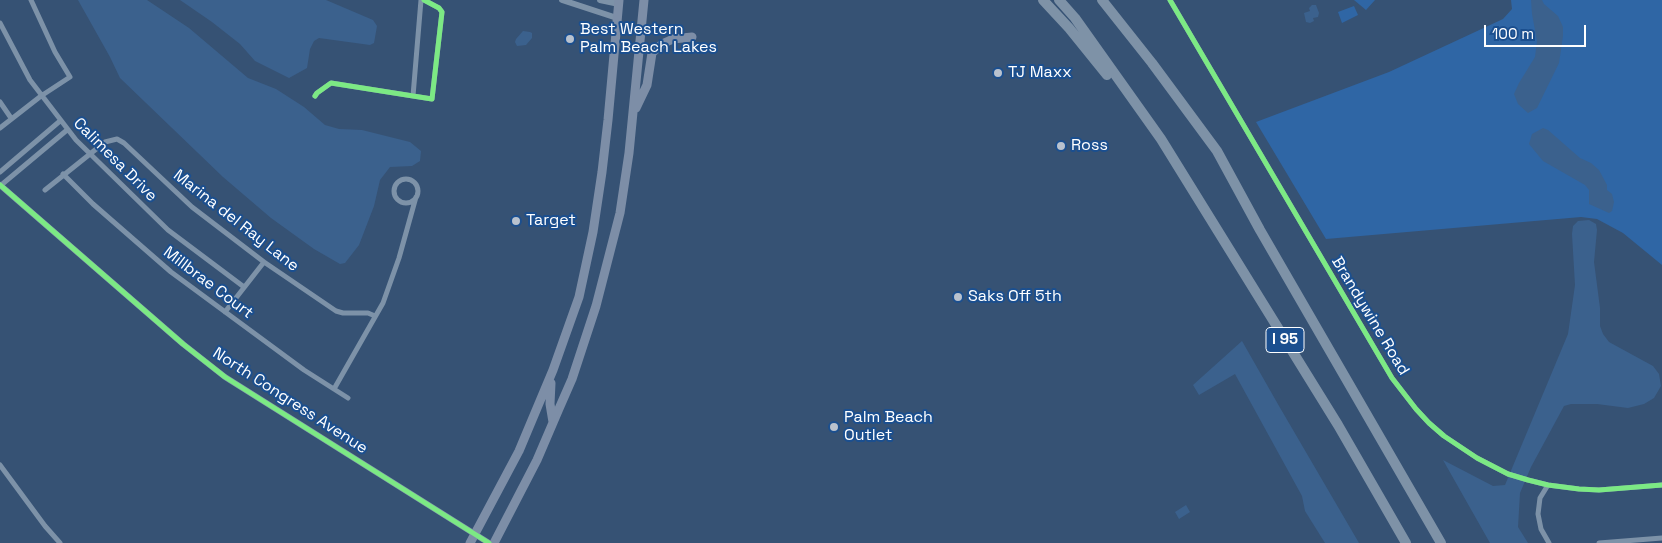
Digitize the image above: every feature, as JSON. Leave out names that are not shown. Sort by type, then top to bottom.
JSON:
[{"type":"highway","points":[[1043,0],[1069,28],[1161,139]]},
{"type":"highway","name":"I 95","points":[[1059,0],[1075,18],[1161,139],[1338,425],[1406,543]]},
{"type":"highway","name":"I 95","points":[[1102,0],[1152,63],[1217,151],[1265,239],[1441,543]]},
{"type":"highway","points":[[1111,0],[1120,23]]},
{"type":"main road","points":[[494,543],[537,460],[572,379],[606,270],[620,213],[633,113],[644,0]]},
{"type":"main road","points":[[470,543],[519,451],[553,370],[579,297],[593,232],[608,120],[619,2]]},
{"type":"main road","points":[[633,113],[647,85],[652,53],[662,44],[673,39],[692,37]]},
{"type":"main road","points":[[553,370],[550,392],[553,423]]},
{"type":"street","points":[[1,126],[70,77],[55,52],[31,0]]},
{"type":"street","points":[[315,96],[331,83],[413,96],[432,99],[442,12],[439,8],[423,0],[413,96]]},
{"type":"street","points":[[562,0],[617,18]]},
{"type":"street","points":[[600,0],[619,2]]},
{"type":"street","name":"Brandywine Road","points":[[1170,0],[1392,378],[1422,416],[1444,436],[1477,458],[1508,474],[1528,480],[1548,485],[1599,490],[1662,485]]},
{"type":"street","name":"Calimesa Drive","points":[[0,23],[30,80],[67,130],[88,153],[168,230],[244,287]]},
{"type":"street","points":[[0,102],[11,118]]},
{"type":"street","points":[[0,172],[60,121]]},
{"type":"street","points":[[0,185],[67,130]]},
{"type":"street","points":[[46,133],[54,142]]},
{"type":"street","name":"Marina del Ray Lane","points":[[45,190],[88,153],[112,139],[117,139],[124,143],[192,207],[264,262],[336,311],[343,313],[368,313],[376,316]]},
{"type":"street","points":[[24,152],[32,160]]},
{"type":"street","name":"Millbrae Court","points":[[63,174],[137,244],[171,272],[304,370],[348,398]]},
{"type":"street","points":[[334,389],[383,303],[399,258],[416,197],[418,189],[411,180],[403,179],[396,183],[394,195],[398,201],[402,203],[410,202],[416,197]]},
{"type":"street","name":"North Congress Avenue","points":[[0,185],[177,339],[225,377],[489,543]]},
{"type":"street","points":[[226,312],[264,262]]},
{"type":"street","points":[[0,465],[45,526],[60,543]]},
{"type":"street","points":[[1548,485],[1540,498],[1538,514],[1541,529],[1549,543]]},
{"type":"street","points":[[1599,543],[1662,538]]},
{"type":"shaded area","points":[[78,0],[147,0],[189,28],[248,78],[276,89],[304,107],[325,125],[339,129],[362,130],[410,142],[421,151],[420,161],[412,166],[390,167],[380,180],[374,206],[359,245],[345,263],[340,264],[314,249],[271,218],[223,177],[120,78]]},
{"type":"shaded area","points":[[180,0],[326,0],[373,20],[377,26],[374,43],[370,45],[319,38],[314,41],[310,49],[307,68],[289,78],[255,61],[240,44]]},
{"type":"shaded area","points":[[1354,0],[1375,0],[1366,10]]},
{"type":"shaded area","points":[[1511,0],[1662,0],[1662,265],[1623,233],[1597,219],[1581,217],[1326,239],[1256,122],[1389,72],[1503,19],[1512,9]]},
{"type":"shaded area","points":[[1531,0],[1542,0],[1558,16],[1563,27],[1563,36],[1559,63],[1537,108],[1528,113],[1518,104],[1514,94],[1535,57],[1537,41]]},
{"type":"shaded area","points":[[1312,5],[1316,5],[1319,13],[1318,17],[1313,18],[1314,21],[1310,23],[1306,22],[1304,13],[1310,11],[1309,8]]},
{"type":"shaded area","points":[[1354,6],[1358,15],[1342,23],[1338,12]]},
{"type":"shaded area","points":[[523,31],[532,33],[532,38],[526,45],[517,46],[516,39]]},
{"type":"shaded area","points":[[1543,128],[1548,130],[1580,158],[1591,163],[1599,170],[1607,185],[1607,190],[1612,194],[1614,202],[1612,211],[1609,213],[1589,204],[1589,190],[1585,185],[1543,161],[1529,144],[1532,134]]},
{"type":"shaded area","points":[[1589,220],[1596,224],[1597,230],[1594,262],[1600,308],[1600,326],[1603,334],[1609,342],[1653,366],[1659,374],[1661,386],[1654,398],[1644,404],[1628,408],[1597,404],[1571,404],[1564,406],[1531,467],[1520,493],[1518,527],[1528,543],[1490,543],[1443,460],[1493,486],[1505,485],[1568,334],[1575,285],[1573,226],[1578,221]]},
{"type":"shaded area","points":[[1242,341],[1359,543],[1325,543],[1305,511],[1302,496],[1235,374],[1199,395],[1193,385]]},
{"type":"shaded area","points":[[1186,505],[1190,512],[1179,519],[1175,512]]},
{"type":"cycle path","points":[[315,96],[331,83],[432,99],[442,12],[439,8],[424,0]]},
{"type":"cycle path","points":[[1170,0],[1392,378],[1429,423],[1444,436],[1477,458],[1508,474],[1528,480],[1548,485],[1599,490],[1662,485]]},
{"type":"cycle path","points":[[0,185],[183,344],[225,377],[489,543]]},
{"type":"place","name":"Best Western Palm Beach Lakes","points":[[570,39]]},
{"type":"place","name":"TJ Maxx","points":[[998,73]]},
{"type":"place","name":"Ross","points":[[1061,146]]},
{"type":"place","name":"Target","points":[[516,221]]},
{"type":"place","name":"Saks Off 5th","points":[[958,297]]},
{"type":"place","name":"Palm Beach Outlet","points":[[834,427]]}]
